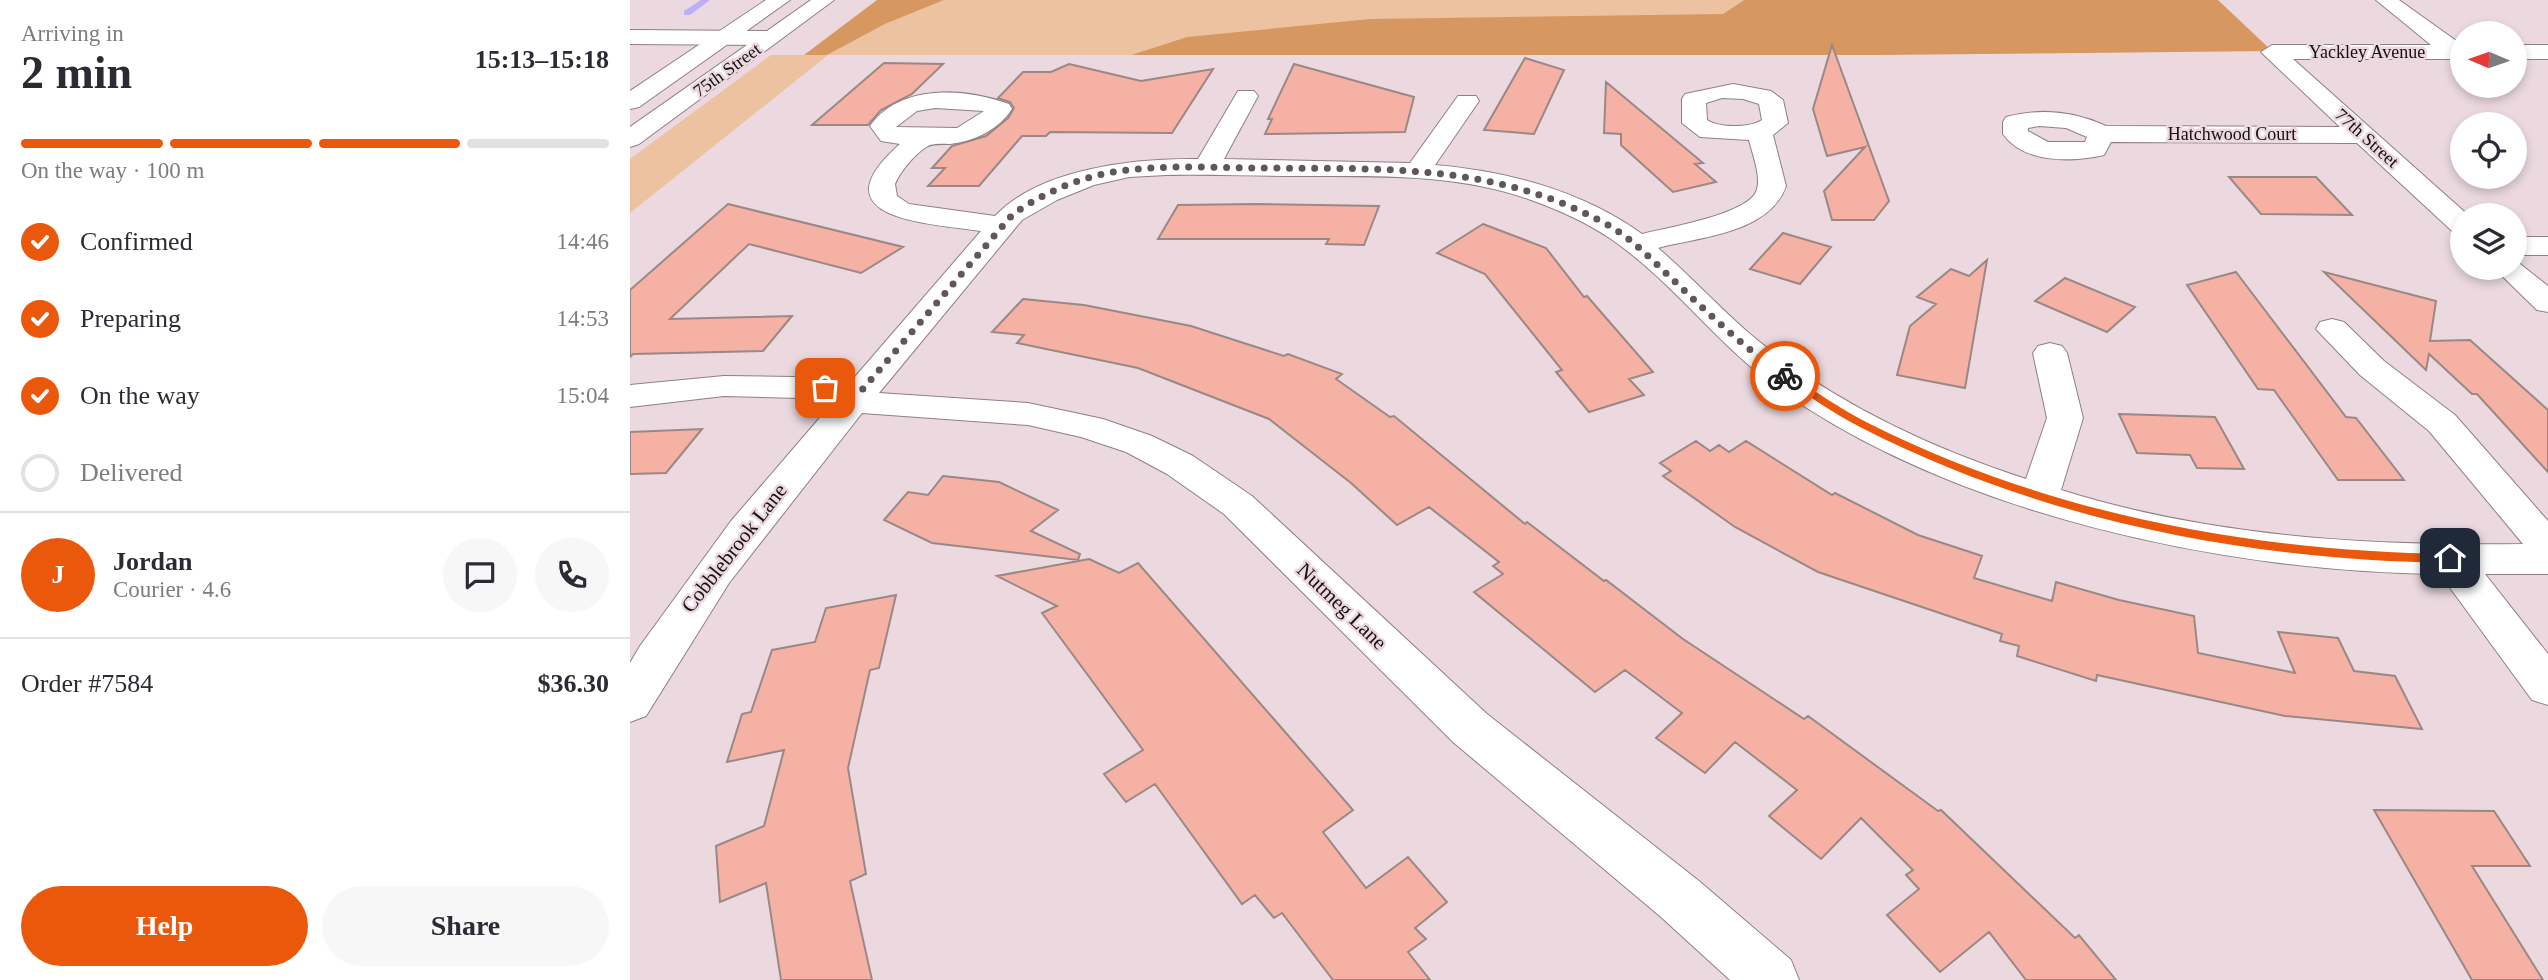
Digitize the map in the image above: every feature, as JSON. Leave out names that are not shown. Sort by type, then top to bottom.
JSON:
[{"type":"street","name":"75th Street","points":[[630,102],[734,38],[780,0]]},
{"type":"street","name":"75th Street","points":[[630,139],[824,0]]},
{"type":"street","points":[[2386,0],[2450,46]]},
{"type":"street","points":[[630,37],[771,38]]},
{"type":"street","name":"Yackley Avenue","points":[[2272,52],[2450,52]]},
{"type":"street","name":"77th Street","points":[[2272,52],[2450,214]]},
{"type":"street","points":[[2527,52],[2548,52]]},
{"type":"street","points":[[1206,168],[1246,96]]},
{"type":"street","points":[[1419,169],[1466,101]]},
{"type":"street","points":[[1635,245],[1745,214],[1765,202],[1772,186],[1760,132]]},
{"type":"street","name":"Hatchwood Court","points":[[2101,134],[2363,135]]},
{"type":"street","points":[[923,137],[884,177],[878,189],[879,196],[887,204],[908,213],[1001,225]]},
{"type":"street","name":"Cobblebrook Lane","points":[[630,703],[646,645],[694,596],[1001,225],[1041,196],[1083,179],[1138,169],[1419,169],[1489,181],[1536,194],[1608,225],[1635,245],[1741,343],[1802,389],[1863,425],[1920,452],[2040,495],[2095,513],[2241,544],[2368,557],[2548,559]]},
{"type":"street","points":[[2527,246],[2548,246]]},
{"type":"street","points":[[2522,280],[2548,303]]},
{"type":"street","points":[[2332,329],[2372,368],[2442,423],[2548,547]]},
{"type":"street","points":[[2040,495],[2065,418],[2050,354]]},
{"type":"street","name":"Nutmeg Lane","points":[[630,396],[724,386],[858,396],[1028,414],[1090,427],[1139,444],[1180,465],[1238,505],[1470,728],[1680,898],[1771,980]]},
{"type":"street","points":[[2450,558],[2548,687]]},
{"type":"shaded area","points":[[877,0],[944,0],[885,24],[827,55],[804,55]]},
{"type":"shaded area","points":[[944,0],[1743,0],[1724,14],[1187,37],[1131,55],[828,55],[630,213],[630,159],[771,55],[827,55],[885,24]]},
{"type":"shaded area","points":[[1744,0],[2218,0],[2272,51],[1880,55],[1131,55],[1187,37],[1370,19],[1723,14]]},
{"type":"building","points":[[1832,45],[1889,201],[1874,220],[1832,220],[1824,191],[1865,147],[1827,156],[1813,109]]},
{"type":"building","points":[[1525,58],[1564,70],[1534,134],[1484,130]]},
{"type":"building","points":[[884,63],[943,64],[912,94],[881,110],[868,125],[812,125]]},
{"type":"building","points":[[1069,64],[1141,81],[1213,69],[1172,133],[1050,132],[1046,136],[1022,136],[979,186],[928,186],[945,168],[932,168],[952,146],[986,136],[1008,118],[1014,108],[1010,102],[998,98],[1023,72],[1051,72]]},
{"type":"building","points":[[1294,64],[1414,97],[1405,132],[1265,134],[1272,119],[1268,119]]},
{"type":"building","points":[[1606,82],[1703,163],[1695,164],[1716,182],[1673,192],[1621,145],[1621,134],[1604,133]]},
{"type":"building","points":[[2229,177],[2316,177],[2352,215],[2261,214]]},
{"type":"building","points":[[728,204],[903,247],[861,273],[749,244],[670,319],[792,316],[763,351],[633,354],[630,357],[630,290]]},
{"type":"building","points":[[1178,205],[1379,206],[1364,245],[1326,244],[1329,239],[1158,239]]},
{"type":"building","points":[[1483,224],[1546,248],[1584,297],[1587,296],[1653,372],[1629,379],[1644,395],[1589,412],[1556,372],[1562,370],[1485,274],[1437,253]]},
{"type":"building","points":[[1783,233],[1831,247],[1800,284],[1750,269]]},
{"type":"building","points":[[1987,260],[1965,388],[1897,375],[1910,326],[1936,304],[1917,297],[1951,269],[1969,276]]},
{"type":"building","points":[[2236,272],[2346,417],[2356,418],[2404,480],[2338,480],[2274,390],[2258,389],[2187,285]]},
{"type":"building","points":[[2324,272],[2436,301],[2430,341],[2470,340],[2548,410],[2548,472],[2477,394],[2472,394],[2429,354],[2426,370]]},
{"type":"building","points":[[2065,278],[2135,307],[2107,332],[2035,301]]},
{"type":"building","points":[[1023,299],[1084,305],[1191,326],[1284,356],[1288,354],[1342,374],[1336,379],[1390,417],[1394,416],[1525,524],[1527,522],[1683,639],[1804,719],[1808,716],[1938,811],[1941,810],[2075,938],[2079,935],[2116,980],[2026,980],[1989,932],[1940,972],[1887,915],[1919,889],[1906,875],[1913,870],[1861,818],[1821,859],[1769,816],[1797,790],[1735,742],[1705,773],[1656,738],[1682,713],[1625,670],[1595,692],[1474,592],[1503,574],[1493,566],[1499,562],[1429,507],[1397,525],[1351,483],[1269,419],[1138,368],[1017,343],[1024,335],[992,332]]},
{"type":"building","points":[[2119,414],[2215,417],[2244,469],[2197,468],[2190,455],[2137,453]]},
{"type":"building","points":[[702,429],[666,473],[630,474],[630,432]]},
{"type":"building","points":[[1696,441],[1710,451],[1719,445],[1729,452],[1746,441],[1832,495],[1835,493],[1918,535],[1982,556],[1974,578],[2052,601],[2056,582],[2119,600],[2194,616],[2198,653],[2295,673],[2278,632],[2338,638],[2354,671],[2395,676],[2422,729],[2285,716],[2097,675],[2096,681],[2017,656],[2019,646],[2000,641],[2002,634],[1818,572],[1735,527],[1663,476],[1671,471],[1660,463]]},
{"type":"building","points":[[943,476],[999,482],[1058,510],[1031,531],[1080,554],[1078,560],[932,543],[884,520],[908,492],[928,495]]},
{"type":"building","points":[[1089,559],[1119,573],[1138,563],[1353,810],[1323,832],[1366,888],[1408,857],[1447,902],[1415,928],[1426,939],[1408,952],[1430,980],[1333,980],[1282,913],[1274,918],[1255,895],[1242,904],[1155,784],[1126,802],[1104,774],[1143,750],[1042,613],[1057,606],[997,576]]},
{"type":"building","points":[[896,595],[879,668],[870,670],[848,768],[866,874],[850,881],[872,980],[781,980],[766,883],[720,902],[716,846],[764,826],[784,750],[727,762],[742,714],[751,712],[772,650],[815,642],[826,608]]},
{"type":"building","points":[[2374,810],[2494,811],[2530,866],[2472,866],[2543,980],[2472,980]]},
{"type":"waterway","points":[[687,13],[706,0]]},
{"type":"way so far","points":[[825,388],[863,389],[1013,214],[1041,196],[1083,179],[1150,168],[1419,169],[1499,183],[1536,194],[1582,212],[1624,234],[1741,343],[1785,376]]},
{"type":"route","points":[[1785,376],[1863,425],[1920,452],[1959,468],[2095,513],[2241,544],[2368,557],[2450,558]]}]
